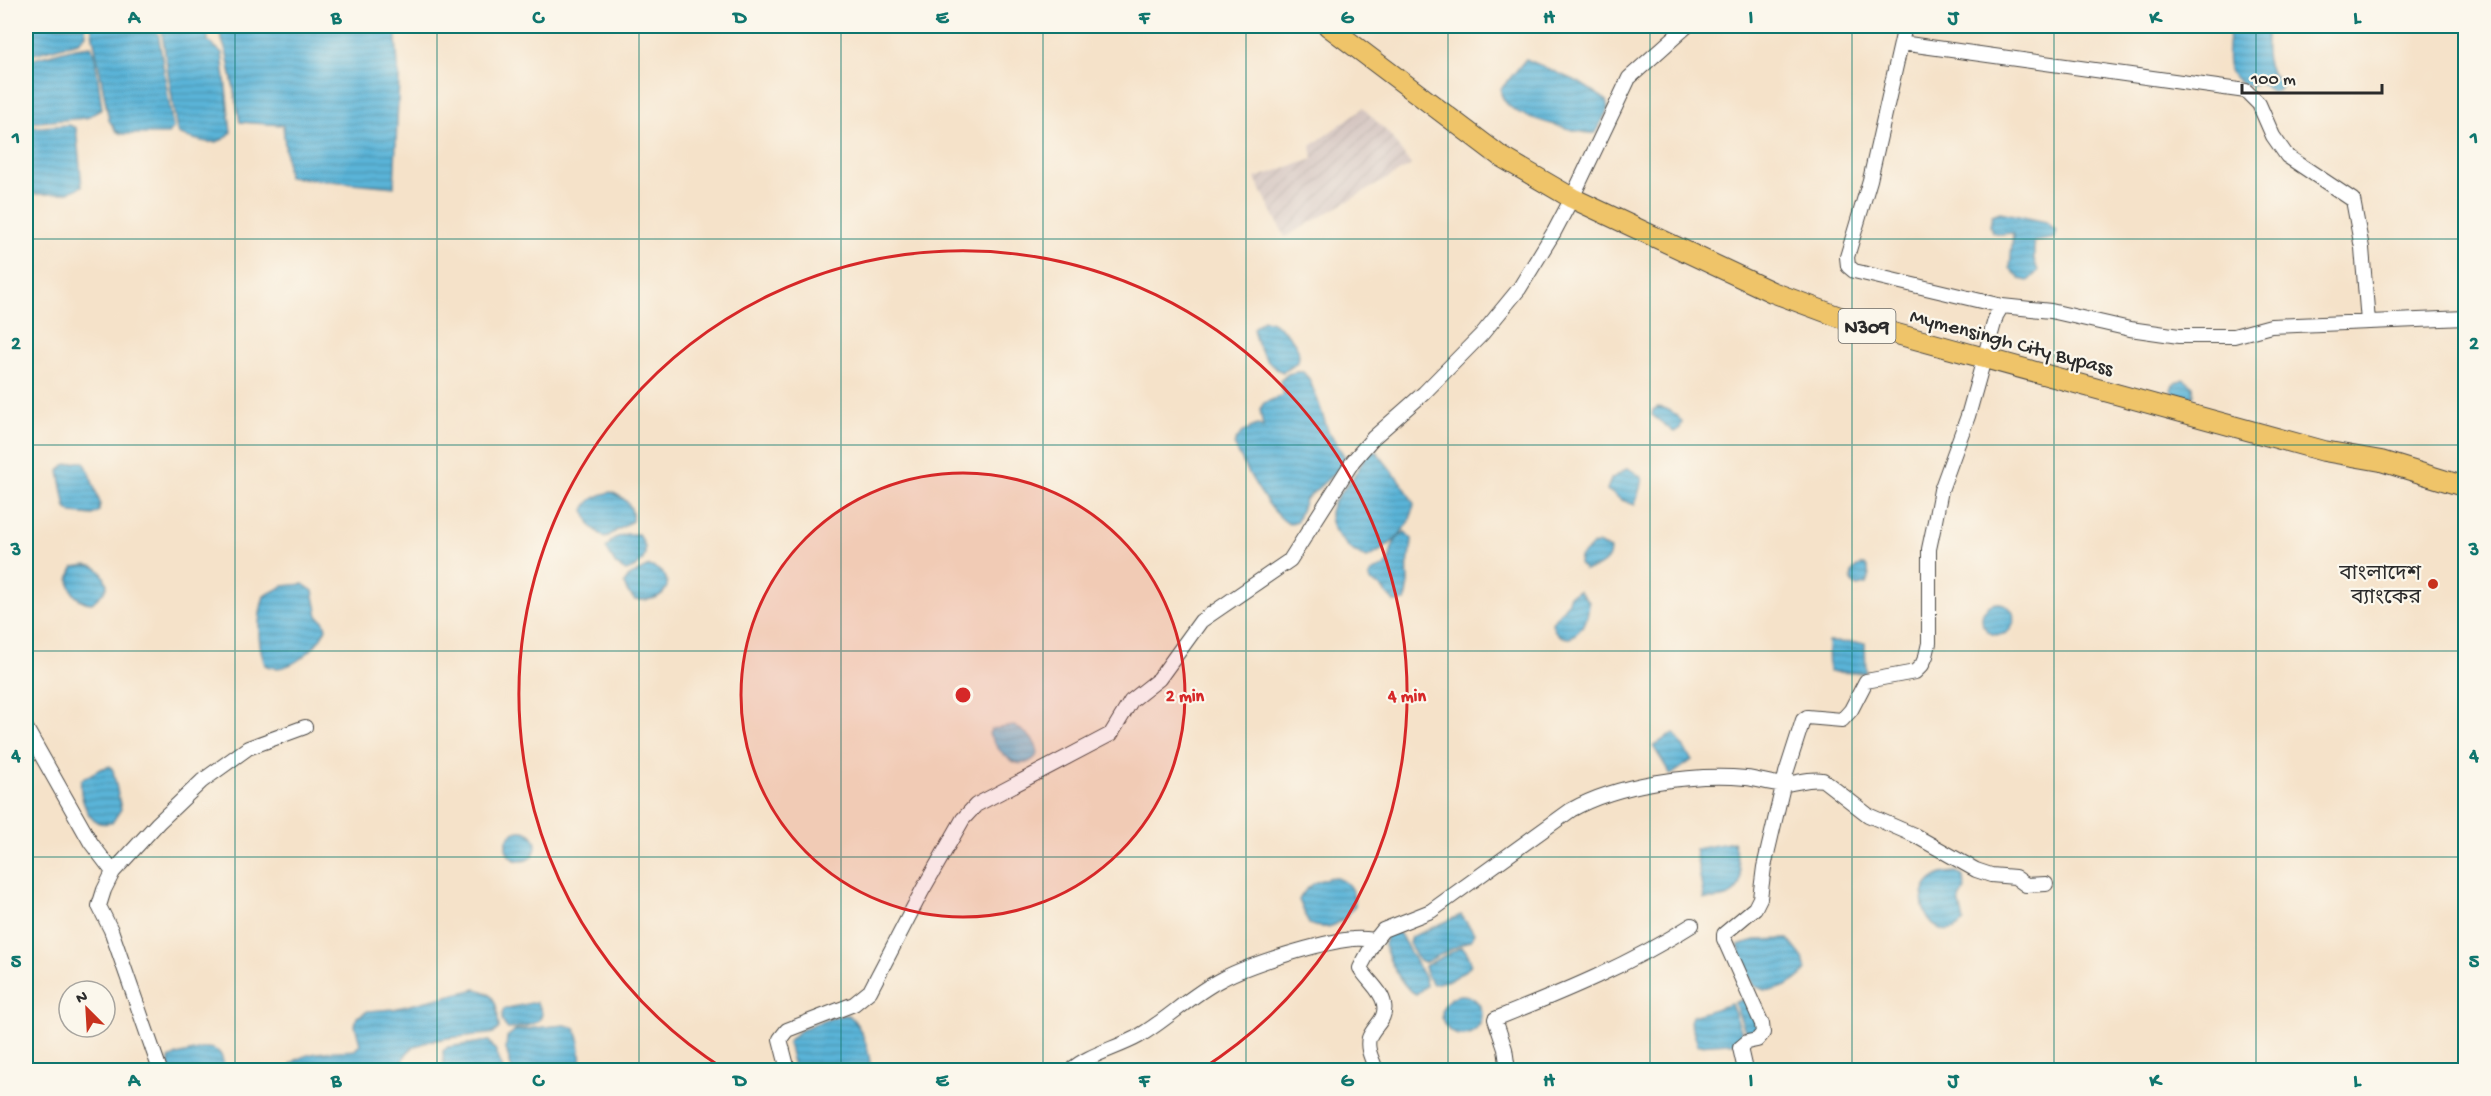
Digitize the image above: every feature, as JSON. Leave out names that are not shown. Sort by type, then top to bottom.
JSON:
[{"type":"highway","name":"Mymensingh City Bypass","points":[[1328,26],[1500,156],[1572,198],[1772,292],[1852,322],[2324,451],[2381,461],[2466,487]]},
{"type":"street","points":[[788,1071],[780,1039],[787,1030],[854,1004],[870,991],[945,850],[963,819],[976,804],[1111,734],[1131,701],[1159,679],[1201,621],[1215,609],[1243,594],[1290,560],[1353,461],[1373,438],[1424,393],[1482,334],[1519,289],[1572,198],[1629,78],[1687,26]]},
{"type":"street","points":[[1905,26],[1870,180],[1847,257],[1848,266],[1854,271],[2002,306],[2051,311],[2130,329],[2179,336],[2234,336],[2271,326],[2466,318]]},
{"type":"street","points":[[1901,43],[2246,91],[2259,104],[2273,136],[2287,156],[2353,200],[2362,248],[2368,322]]},
{"type":"street","points":[[1745,1071],[1740,1048],[1747,1042],[1757,1040],[1763,1033],[1762,1024],[1724,939],[1724,933],[1755,908],[1760,898],[1764,867],[1783,784],[1803,720],[1807,717],[1842,720],[1851,710],[1866,681],[1915,672],[1922,665],[1929,643],[1929,549],[1935,521],[1948,469],[1968,416],[1996,316],[2002,306]]},
{"type":"street","points":[[160,1071],[111,930],[99,906],[104,890],[113,873],[158,823],[201,781],[248,748],[304,727]]},
{"type":"street","points":[[26,728],[91,843],[113,873]]},
{"type":"street","points":[[1376,1071],[1369,1052],[1370,1037],[1381,1022],[1385,1006],[1382,998],[1360,968],[1383,930],[1416,919],[1431,911],[1562,817],[1600,796],[1651,783],[1707,778],[1744,778],[1783,784],[1815,778],[1823,780],[1868,815],[1914,835],[1976,870],[2015,877],[2026,885],[2046,884]]},
{"type":"street","points":[[1508,1071],[1505,1049],[1495,1019],[1581,983],[1662,945],[1692,925]]},
{"type":"street","points":[[1071,1071],[1081,1061],[1107,1052],[1141,1035],[1222,978],[1253,966],[1323,946],[1353,939],[1375,940]]},
{"type":"shaded area","points":[[1363,108],[1389,134],[1411,165],[1285,237],[1255,178],[1313,159],[1311,146]]},
{"type":"water","points":[[26,26],[85,26],[86,35],[78,42],[26,56]]},
{"type":"water","points":[[91,26],[157,26],[173,128],[168,134],[121,134],[116,131],[109,120]]},
{"type":"water","points":[[161,26],[207,26],[208,41],[222,53],[231,132],[226,138],[207,142],[180,135],[177,131]]},
{"type":"water","points":[[217,26],[395,26],[399,79],[394,187],[288,177],[283,125],[240,122],[227,54]]},
{"type":"water","points":[[2229,26],[2267,26],[2266,57],[2270,69],[2282,86],[2278,91],[2273,92],[2259,83],[2244,84],[2235,78],[2229,69]]},
{"type":"water","points":[[91,46],[95,56],[102,109],[86,118],[26,123],[26,61]]},
{"type":"water","points":[[1526,59],[1580,83],[1606,100],[1608,109],[1596,133],[1581,132],[1543,121],[1522,114],[1507,104],[1503,99],[1501,89]]},
{"type":"water","points":[[69,125],[76,128],[82,186],[63,193],[30,194],[27,192],[26,128]]},
{"type":"water","points":[[2000,212],[2046,222],[2056,230],[2055,238],[2034,242],[2034,259],[2038,271],[2028,281],[2020,279],[2010,268],[2013,233],[1992,232],[1990,226],[1992,215]]},
{"type":"water","points":[[1264,320],[1275,324],[1286,333],[1298,350],[1297,361],[1283,372],[1267,360],[1256,341],[1253,328]]},
{"type":"water","points":[[1303,372],[1309,379],[1328,431],[1345,457],[1340,468],[1305,500],[1297,521],[1289,524],[1265,499],[1234,445],[1240,434],[1258,425],[1263,427],[1260,409],[1264,403],[1284,395],[1280,381],[1288,374]]},
{"type":"water","points":[[2183,379],[2193,386],[2194,395],[2190,398],[2177,396],[2171,390],[2173,384]]},
{"type":"water","points":[[1658,407],[1677,416],[1682,422],[1680,428],[1674,432],[1652,415],[1653,410]]},
{"type":"water","points":[[1372,450],[1377,452],[1405,488],[1414,504],[1409,522],[1398,537],[1367,558],[1349,548],[1341,539],[1334,529],[1330,513],[1336,499]]},
{"type":"water","points":[[84,462],[87,467],[100,503],[99,511],[93,515],[72,513],[66,508],[59,471],[64,465]]},
{"type":"water","points":[[1628,468],[1640,476],[1642,481],[1635,505],[1607,490],[1611,479]]},
{"type":"water","points":[[611,492],[628,503],[632,511],[632,521],[605,538],[591,526],[584,510],[592,500]]},
{"type":"water","points":[[1405,532],[1412,539],[1408,562],[1408,591],[1405,601],[1394,602],[1380,586],[1371,582],[1369,577],[1371,572],[1388,563],[1395,542]]},
{"type":"water","points":[[626,534],[638,534],[645,551],[642,561],[626,571],[616,565],[606,548],[613,539]]},
{"type":"water","points":[[1600,544],[1610,550],[1608,559],[1598,566],[1585,570],[1579,564],[1580,557],[1593,545]]},
{"type":"water","points":[[86,565],[100,570],[107,585],[104,592],[92,603],[85,602],[75,595],[70,585],[74,567]]},
{"type":"water","points":[[1865,565],[1868,569],[1869,578],[1866,584],[1857,586],[1852,582],[1851,576],[1854,570]]},
{"type":"water","points":[[649,566],[660,571],[667,580],[665,590],[655,598],[635,600],[627,591],[624,583],[629,576]]},
{"type":"water","points":[[303,584],[313,591],[318,616],[326,628],[316,644],[301,659],[283,667],[274,668],[265,665],[260,648],[259,630],[264,596],[283,586]]},
{"type":"water","points":[[1579,591],[1589,602],[1587,619],[1570,638],[1560,636],[1552,623],[1567,604],[1570,595]]},
{"type":"water","points":[[1998,603],[2009,608],[2014,619],[2009,630],[1998,635],[1987,630],[1982,619],[1987,608]]},
{"type":"water","points":[[1828,642],[1865,643],[1866,673],[1829,672]]},
{"type":"water","points":[[1014,726],[1030,737],[1036,745],[1038,754],[1031,761],[1017,763],[1010,760],[989,734],[991,729]]},
{"type":"water","points":[[1674,733],[1692,760],[1671,775],[1653,746]]},
{"type":"water","points":[[110,766],[113,770],[121,809],[112,823],[101,823],[93,819],[86,809],[82,797],[81,780]]},
{"type":"water","points":[[521,831],[527,832],[535,840],[535,852],[527,860],[521,861],[515,860],[507,852],[506,846],[507,840],[515,832]]},
{"type":"water","points":[[1733,842],[1740,876],[1736,891],[1719,899],[1704,899],[1695,849]]},
{"type":"water","points":[[1956,872],[1964,877],[1965,889],[1959,899],[1964,922],[1953,930],[1942,930],[1933,924],[1926,914],[1923,903],[1924,891],[1932,880],[1946,873]]},
{"type":"water","points":[[1334,877],[1350,887],[1355,905],[1341,921],[1335,924],[1323,927],[1309,924],[1299,900],[1314,884]]},
{"type":"water","points":[[1461,915],[1474,933],[1472,939],[1424,963],[1418,960],[1409,943],[1411,937]]},
{"type":"water","points":[[1396,932],[1400,934],[1425,979],[1426,986],[1416,994],[1405,986],[1392,965],[1384,945],[1386,935]]},
{"type":"water","points":[[1788,939],[1803,958],[1806,970],[1795,981],[1780,988],[1771,990],[1757,986],[1747,972],[1738,945],[1756,940]]},
{"type":"water","points":[[1461,947],[1468,956],[1470,967],[1450,980],[1433,984],[1427,976],[1425,966]]},
{"type":"water","points":[[476,989],[489,994],[495,1002],[499,1028],[494,1033],[437,1039],[423,1043],[411,1049],[404,1058],[404,1070],[287,1070],[299,1058],[308,1055],[355,1050],[360,1044],[355,1025],[357,1017],[368,1011],[394,1009]]},
{"type":"water","points":[[1462,995],[1476,1001],[1482,1015],[1476,1029],[1462,1035],[1448,1029],[1442,1015],[1448,1001]]},
{"type":"water","points":[[1746,998],[1759,1029],[1749,1040],[1734,1003]]},
{"type":"water","points":[[536,1002],[542,1015],[539,1020],[521,1027],[508,1029],[506,1027],[502,1018],[504,1009]]},
{"type":"water","points":[[1731,1004],[1745,1040],[1698,1045],[1690,1022],[1692,1016]]},
{"type":"water","points":[[842,1015],[849,1015],[862,1033],[871,1070],[795,1070],[788,1043],[792,1037],[805,1028]]},
{"type":"water","points":[[565,1025],[575,1028],[579,1039],[581,1067],[578,1070],[512,1070],[506,1049],[507,1037],[516,1030]]},
{"type":"water","points":[[489,1041],[496,1051],[503,1070],[444,1070],[443,1051],[448,1047]]},
{"type":"water","points":[[206,1048],[220,1054],[225,1070],[168,1070],[169,1059]]},
{"type":"place","name":"বাংলাদেশ ব্যাংকের","points":[[2433,584]]}]
